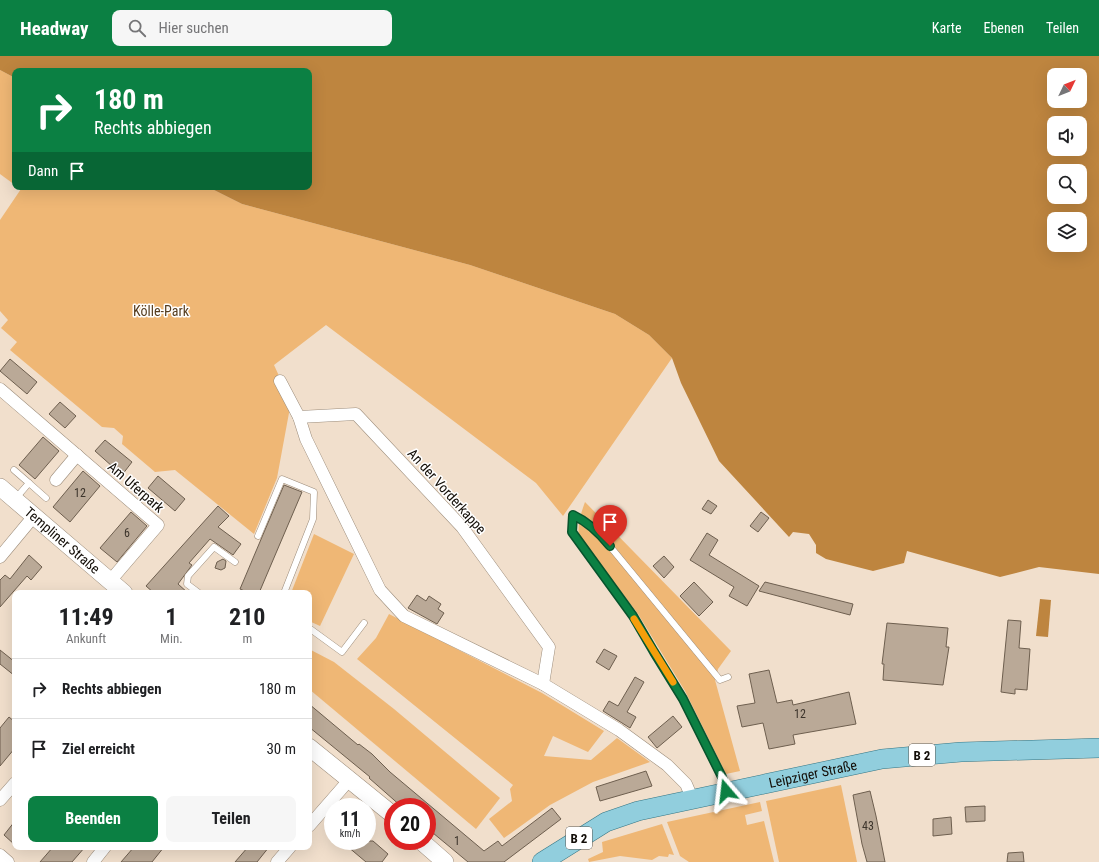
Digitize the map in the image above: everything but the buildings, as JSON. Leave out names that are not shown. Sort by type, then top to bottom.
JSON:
[{"type":"main road","name":"Leipziger Straße","points":[[542,862],[606,822],[638,811],[692,798],[882,759],[961,752],[1099,748]]},
{"type":"street","points":[[280,382],[299,417],[306,439],[380,590],[404,616],[543,684],[619,730],[667,765],[686,784],[692,798]]},
{"type":"street","name":"Am Uferpark","points":[[0,389],[158,525],[110,581]]},
{"type":"street","name":"An der Vorderkappe","points":[[299,417],[356,414],[462,528],[549,646],[543,684]]},
{"type":"street","points":[[56,480],[77,455]]},
{"type":"street","name":"Templiner Straße","points":[[0,487],[120,590]]},
{"type":"street","points":[[0,557],[34,516]]},
{"type":"street","points":[[312,750],[384,807]]},
{"type":"street","points":[[312,823],[350,779]]},
{"type":"street","points":[[0,800],[12,786]]},
{"type":"street","points":[[93,862],[103,850]]},
{"type":"street","points":[[277,862],[287,850]]},
{"type":"street","points":[[431,850],[445,862]]},
{"type":"street","points":[[0,855],[8,862]]},
{"type":"lane","points":[[14,470],[46,498]]},
{"type":"lane","points":[[258,536],[282,479],[314,492],[313,518],[285,590]]},
{"type":"lane","points":[[15,500],[29,483]]},
{"type":"lane","points":[[726,791],[722,777],[683,699],[633,616],[572,532],[573,515],[586,521],[600,533],[720,680],[728,677]]},
{"type":"lane","points":[[195,590],[187,584],[188,576],[214,547],[235,562]]},
{"type":"lane","points":[[312,630],[342,652],[364,623]]},
{"type":"green space","points":[[0,70],[12,76],[12,183],[0,174]]},
{"type":"green space","name":"Kölle-Park","points":[[20,190],[214,190],[242,204],[470,265],[615,314],[649,335],[672,358],[563,516],[536,483],[326,325],[274,365],[291,402],[277,478],[254,534],[175,470],[155,472],[122,444],[123,436],[114,428],[102,427],[10,350],[17,342],[1,328],[8,320],[0,311],[0,220]]},
{"type":"green space","points":[[585,502],[731,651],[718,669],[715,680],[740,771],[726,774],[685,691],[638,614],[579,536],[579,523]]},
{"type":"green space","points":[[314,534],[354,554],[320,626],[312,622],[312,590],[292,590]]},
{"type":"green space","points":[[389,614],[542,693],[604,731],[588,752],[553,736],[544,756],[591,760],[617,738],[650,762],[593,782],[550,805],[504,838],[489,819],[512,801],[510,789],[513,785],[357,659],[376,638]]},
{"type":"green space","points":[[312,651],[334,662],[394,709],[500,798],[476,829],[312,692]]},
{"type":"green space","points":[[841,785],[857,862],[779,862],[766,801]]},
{"type":"green space","points":[[760,802],[762,811],[745,815],[747,825],[764,821],[774,862],[689,862],[680,856],[667,822]]},
{"type":"green space","points":[[662,824],[674,855],[669,854],[668,857],[659,856],[652,860],[620,856],[589,862],[588,859],[603,852],[602,842]]},
{"type":"shaded area","points":[[0,56],[1099,56],[1099,574],[1039,567],[1000,577],[907,551],[904,563],[873,571],[826,559],[816,553],[816,545],[809,534],[793,532],[789,537],[719,461],[681,383],[672,358],[649,335],[615,314],[470,265],[242,204],[214,190],[312,190],[312,68],[12,68],[12,76],[0,70]]},
{"type":"shaded area","points":[[1040,599],[1051,600],[1048,637],[1036,636]]},
{"type":"slow traffic","points":[[634,619],[673,682]]},
{"type":"route","points":[[610,546],[600,533],[586,521],[573,515],[572,532],[633,616],[683,699],[722,777],[726,791]]}]
